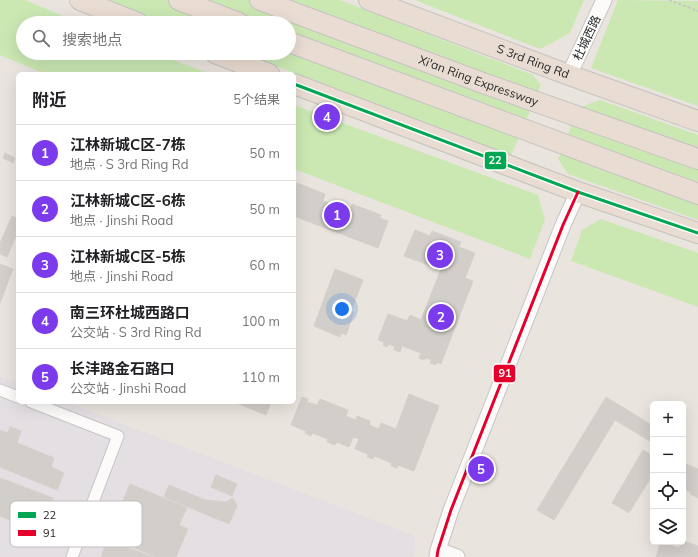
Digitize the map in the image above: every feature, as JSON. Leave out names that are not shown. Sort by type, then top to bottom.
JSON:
[{"type":"highway","points":[[80,0],[120,16]]},
{"type":"highway","points":[[179,0],[221,16]]},
{"type":"highway","name":"Xi'an Ring Expressway","points":[[260,0],[483,83],[698,159]]},
{"type":"highway","name":"S 3rd Ring Rd","points":[[369,0],[569,75],[698,121]]},
{"type":"highway","points":[[296,45],[698,194]]},
{"type":"highway","points":[[233,60],[264,72]]},
{"type":"highway","points":[[296,85],[578,192],[698,233]]},
{"type":"street","name":"杜城西路","points":[[569,75],[604,0]]},
{"type":"street","points":[[457,557],[438,553],[451,510],[563,225],[578,192]]},
{"type":"street","points":[[0,390],[16,396]]},
{"type":"street","points":[[36,404],[118,436],[93,501]]},
{"type":"street","points":[[72,557],[76,547]]},
{"type":"path","points":[[669,0],[698,11]]},
{"type":"shaded area","points":[[0,377],[16,382],[16,404],[71,404],[415,536],[414,557],[0,557]]},
{"type":"green space","points":[[0,0],[25,0],[63,16],[16,16],[16,60],[173,60],[206,72],[40,72],[0,55]]},
{"type":"green space","points":[[104,0],[340,0],[533,75],[541,85],[511,156],[296,74],[296,72],[292,72],[260,60],[296,60],[296,16],[146,16]]},
{"type":"green space","points":[[415,0],[584,0],[570,33],[540,49]]},
{"type":"green space","points":[[618,0],[698,1],[698,106],[591,68]]},
{"type":"green space","points":[[600,100],[698,135],[698,220],[568,174],[558,159],[578,108]]},
{"type":"green space","points":[[296,106],[538,195],[545,219],[530,259],[296,170]]},
{"type":"green space","points":[[601,219],[698,253],[698,307],[571,261],[582,230]]},
{"type":"building","points":[[5,153],[15,158],[13,163],[3,158]]},
{"type":"building","points":[[297,183],[325,194],[323,201],[350,212],[352,204],[381,215],[380,218],[388,221],[378,248],[296,217]]},
{"type":"building","points":[[12,216],[16,218],[16,236],[7,257],[0,254],[0,243]]},
{"type":"building","points":[[415,230],[430,236],[432,231],[461,242],[459,247],[475,253],[465,278],[404,256]]},
{"type":"building","points":[[0,264],[13,269],[0,303],[1,271]]},
{"type":"building","points":[[335,269],[363,280],[351,311],[354,312],[346,335],[342,333],[340,337],[314,326]]},
{"type":"building","points":[[441,269],[473,281],[441,364],[437,362],[436,365],[430,363],[432,360],[425,358],[424,360],[419,358],[421,353],[402,346],[400,352],[394,350],[395,346],[388,344],[387,347],[383,345],[384,342],[378,340],[388,314],[407,321],[410,315],[421,320]]},
{"type":"building","points":[[409,394],[439,406],[414,471],[398,465],[397,468],[391,466],[392,463],[374,456],[373,459],[367,457],[368,454],[355,449],[359,439],[353,437],[349,447],[337,442],[335,445],[327,442],[328,439],[312,433],[311,436],[305,433],[306,431],[291,425],[302,397],[308,399],[307,402],[317,405],[320,399],[348,410],[346,416],[356,420],[357,416],[370,421],[369,425],[379,429],[381,423],[396,429]]},
{"type":"building","points":[[606,397],[650,424],[650,441],[615,420],[554,520],[537,510]]},
{"type":"building","points":[[239,404],[270,404],[266,415]]},
{"type":"building","points":[[10,427],[21,431],[17,443],[54,458],[51,467],[64,473],[57,490],[0,467],[0,430],[8,433]]},
{"type":"building","points":[[643,450],[650,454],[650,479],[629,513],[612,503]]},
{"type":"building","points":[[686,464],[698,469],[698,498],[690,494],[691,492],[686,490]]},
{"type":"building","points":[[216,475],[237,484],[232,496],[211,487]]},
{"type":"building","points":[[0,478],[53,498],[52,501],[10,501],[10,520],[0,516]]},
{"type":"building","points":[[130,484],[187,508],[179,525],[188,529],[176,557],[156,557],[133,547],[142,547],[142,501],[123,501]]},
{"type":"building","points":[[169,485],[205,500],[226,502],[233,498],[237,506],[229,524],[164,497]]},
{"type":"building","points":[[686,542],[698,546],[698,557],[656,557],[660,545],[670,545],[679,548],[680,545],[686,545]]},
{"type":"building","points":[[105,547],[126,547],[153,557],[101,557]]},
{"type":"transit line","name":"22","points":[[296,85],[578,192],[698,233]]},
{"type":"transit line","name":"91","points":[[437,557],[451,510],[563,225],[578,192]]},
{"type":"place","name":"南三环杜城西路口","points":[[327,117]]},
{"type":"place","name":"江林新城C区-7栋","points":[[337,215]]},
{"type":"place","name":"江林新城C区-5栋","points":[[440,255]]},
{"type":"place","name":"江林新城C区-6栋","points":[[441,317]]},
{"type":"place","name":"长沣路金石路口","points":[[481,469]]}]
